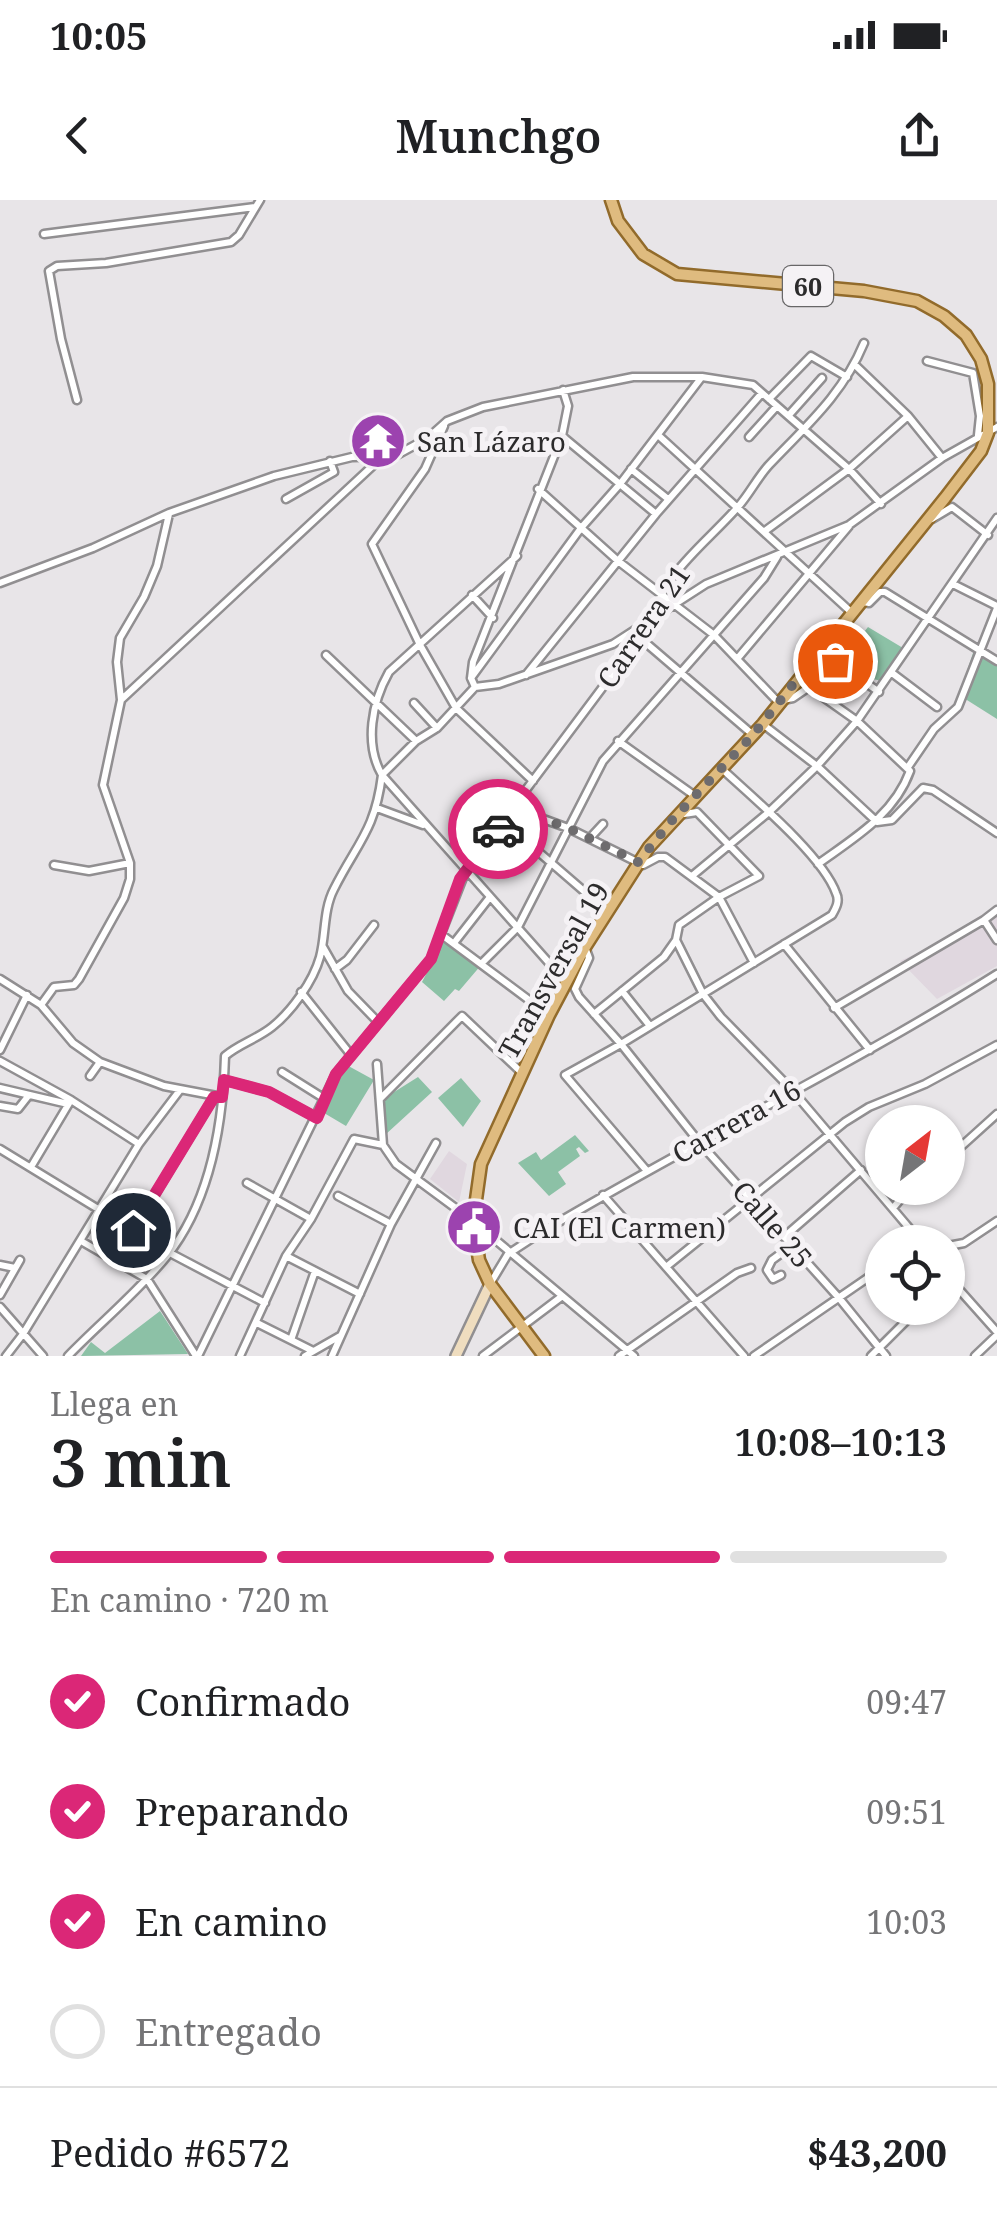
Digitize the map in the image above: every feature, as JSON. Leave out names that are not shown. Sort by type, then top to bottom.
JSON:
[{"type":"main road","name":"60","points":[[611,200],[618,221],[643,254],[677,274],[864,291],[918,301],[944,316],[966,335],[980,359],[988,384],[988,434]]},
{"type":"main road","name":"Transversal 19","points":[[472,1221],[477,1174],[522,1073],[585,948],[638,862],[763,724],[924,524],[988,434]]},
{"type":"main road","points":[[472,1221],[474,1242],[490,1284],[544,1356]]},
{"type":"street","points":[[44,234],[258,203]]},
{"type":"street","points":[[77,400],[49,271],[57,266],[106,263],[231,242],[258,203]]},
{"type":"street","name":"Carrera 21","points":[[197,1356],[336,1074],[431,959],[466,870],[639,637],[652,617],[660,593],[696,548],[738,507],[767,467],[806,430],[848,376],[864,344]]},
{"type":"street","points":[[525,676],[694,468],[765,396],[810,356],[848,376]]},
{"type":"street","points":[[115,1260],[218,1097],[224,1080],[225,1056],[270,1029],[317,967],[333,890],[377,808],[382,775],[416,741],[437,728],[475,687],[525,676],[613,644],[706,584],[849,526],[942,458],[988,434],[980,416],[976,378],[967,369],[928,361]]},
{"type":"street","points":[[855,365],[908,416],[942,458]]},
{"type":"street","points":[[0,583],[169,513],[330,460],[395,456],[428,438],[446,420],[483,407],[632,377],[702,377],[753,385],[849,469],[881,504]]},
{"type":"street","points":[[471,678],[581,528],[702,377]]},
{"type":"street","points":[[789,415],[822,378]]},
{"type":"street","points":[[475,687],[471,678],[473,662],[517,556],[538,488],[562,436],[568,406],[563,390]]},
{"type":"street","points":[[749,437],[777,406]]},
{"type":"street","points":[[765,531],[849,469],[908,416]]},
{"type":"street","points":[[446,420],[425,469],[372,544],[420,646],[456,708],[533,781]]},
{"type":"street","points":[[658,435],[851,612]]},
{"type":"street","points":[[562,436],[656,514]]},
{"type":"street","points":[[121,700],[382,458]]},
{"type":"street","points":[[286,499],[334,472],[330,460]]},
{"type":"street","points":[[631,469],[668,499]]},
{"type":"street","points":[[538,488],[618,561],[714,635],[781,701],[809,686],[857,721],[909,769]]},
{"type":"street","points":[[924,524],[952,508],[988,534]]},
{"type":"street","points":[[41,1004],[54,988],[74,985],[79,980],[130,880],[130,863],[103,785],[121,700],[117,662],[120,638],[144,597],[169,513]]},
{"type":"street","points":[[692,876],[817,766],[857,721],[997,518]]},
{"type":"street","points":[[737,659],[849,526]]},
{"type":"street","points":[[517,556],[389,672],[375,702],[372,746],[382,775],[567,984]]},
{"type":"street","points":[[482,963],[518,928],[603,761],[764,578],[778,556]]},
{"type":"street","points":[[818,864],[876,822],[898,795],[934,729],[958,707],[996,607],[954,584]]},
{"type":"street","points":[[861,600],[869,603],[882,591],[997,661]]},
{"type":"street","points":[[472,595],[492,618]]},
{"type":"street","points":[[639,637],[753,735]]},
{"type":"street","points":[[326,655],[416,741]]},
{"type":"street","points":[[806,668],[822,670],[834,660],[879,692]]},
{"type":"street","points":[[892,673],[937,706]]},
{"type":"street","points":[[414,703],[437,728]]},
{"type":"street","points":[[763,724],[817,766],[876,822]]},
{"type":"street","points":[[618,741],[695,796]]},
{"type":"street","points":[[647,1171],[565,1075],[832,915],[838,904],[836,892],[818,864],[721,768]]},
{"type":"street","points":[[876,822],[892,820],[923,788],[933,790],[997,833]]},
{"type":"street","points":[[377,808],[423,825]]},
{"type":"street","points":[[513,808],[568,828],[638,862],[648,864],[662,856],[719,897],[754,962]]},
{"type":"street","points":[[594,1014],[664,956],[676,940],[679,924],[759,876],[697,812],[674,818]]},
{"type":"street","points":[[504,822],[609,913]]},
{"type":"street","points":[[590,838],[603,824]]},
{"type":"street","points":[[54,866],[89,871],[130,863]]},
{"type":"street","points":[[454,943],[490,897]]},
{"type":"street","points":[[834,1008],[997,910]]},
{"type":"street","points":[[984,920],[997,940]]},
{"type":"street","points":[[336,969],[374,925]]},
{"type":"street","points":[[442,934],[550,1015]]},
{"type":"street","points":[[676,940],[703,994],[792,1090],[907,1225]]},
{"type":"street","points":[[784,944],[870,1050]]},
{"type":"street","points":[[323,947],[348,992],[378,1022]]},
{"type":"street","name":"Calle 25","points":[[585,948],[590,958],[575,989],[699,1142],[886,1356]]},
{"type":"street","name":"Carrera 16","points":[[490,1284],[508,1254],[602,1195],[870,1050],[997,974]]},
{"type":"street","points":[[0,979],[41,1004],[73,1043],[100,1062],[180,1090],[218,1097]]},
{"type":"street","points":[[622,991],[650,1026]]},
{"type":"street","points":[[301,992],[352,1055]]},
{"type":"street","points":[[0,1050],[27,996]]},
{"type":"street","points":[[380,1098],[462,1016],[522,1073]]},
{"type":"street","points":[[666,1267],[869,1107],[925,1084],[997,1045]]},
{"type":"street","points":[[0,1061],[139,1144]]},
{"type":"street","points":[[90,1076],[100,1062]]},
{"type":"street","points":[[377,1064],[383,1145],[396,1164],[472,1221],[630,1353]]},
{"type":"street","points":[[282,1072],[326,1099]]},
{"type":"street","points":[[224,1080],[269,1092],[317,1118]]},
{"type":"street","points":[[0,1088],[70,1102]]},
{"type":"street","points":[[6,1356],[139,1144],[180,1090]]},
{"type":"street","points":[[0,1106],[18,1109],[29,1095]]},
{"type":"street","points":[[68,1356],[170,1252],[197,1204],[219,1128],[218,1097]]},
{"type":"street","points":[[31,1168],[70,1102]]},
{"type":"street","points":[[965,1143],[996,1116]]},
{"type":"street","points":[[240,1356],[286,1256],[311,1219],[354,1139],[383,1145]]},
{"type":"street","points":[[332,1356],[391,1224],[436,1143]]},
{"type":"street","points":[[0,1149],[264,1304]]},
{"type":"street","points":[[784,1237],[860,1170]]},
{"type":"street","points":[[248,1183],[311,1219]]},
{"type":"street","points":[[602,1195],[744,1356]]},
{"type":"street","points":[[338,1196],[391,1224]]},
{"type":"street","points":[[965,1242],[997,1221]]},
{"type":"street","points":[[81,1241],[147,1279],[197,1356]]},
{"type":"street","points":[[781,1276],[770,1278],[766,1270],[772,1260],[791,1246]]},
{"type":"street","points":[[286,1256],[360,1294]]},
{"type":"street","points":[[0,1295],[20,1260]]},
{"type":"street","points":[[0,1265],[14,1268]]},
{"type":"street","points":[[619,1356],[630,1353],[741,1270],[750,1268]]},
{"type":"street","points":[[291,1340],[315,1271]]},
{"type":"street","points":[[754,1356],[865,1280]]},
{"type":"street","points":[[456,1356],[490,1284]]},
{"type":"street","points":[[483,1356],[561,1297]]},
{"type":"street","points":[[965,1297],[997,1333],[975,1356]]},
{"type":"street","points":[[0,1307],[42,1356]]},
{"type":"street","points":[[257,1323],[309,1354],[342,1335]]},
{"type":"street","points":[[871,1356],[901,1325]]},
{"type":"shaded area","points":[[997,916],[997,966],[937,999],[900,961]]},
{"type":"shaded area","points":[[449,1151],[467,1164],[459,1202],[430,1179]]},
{"type":"green space","points":[[841,623],[864,632],[868,627],[903,648],[881,681],[862,676],[845,699],[797,678]]},
{"type":"green space","points":[[975,647],[997,661],[997,719],[959,695]]},
{"type":"green space","points":[[445,938],[482,964],[459,991],[455,989],[444,1001],[422,982]]},
{"type":"green space","points":[[343,1063],[374,1080],[346,1126],[319,1110]]},
{"type":"green space","points":[[418,1077],[432,1092],[385,1135],[383,1099]]},
{"type":"green space","points":[[461,1078],[481,1101],[463,1127],[438,1098]]},
{"type":"green space","points":[[575,1135],[589,1151],[576,1149],[580,1156],[558,1172],[566,1184],[549,1196],[518,1163],[536,1152],[541,1160]]},
{"type":"green space","points":[[160,1311],[188,1354],[81,1356],[91,1342],[105,1353]]},
{"type":"way so far","points":[[498,829],[513,808],[568,828],[638,862],[753,735],[806,668],[825,670],[835,661]]},
{"type":"place","name":"San Lázaro","points":[[378,441]]},
{"type":"place","name":"CAI (El Carmen)","points":[[474,1227]]},
{"type":"route","points":[[133,1230],[199,1119],[214,1097],[222,1097],[224,1080],[269,1092],[317,1118],[336,1074],[431,959],[460,879],[498,829]]}]
